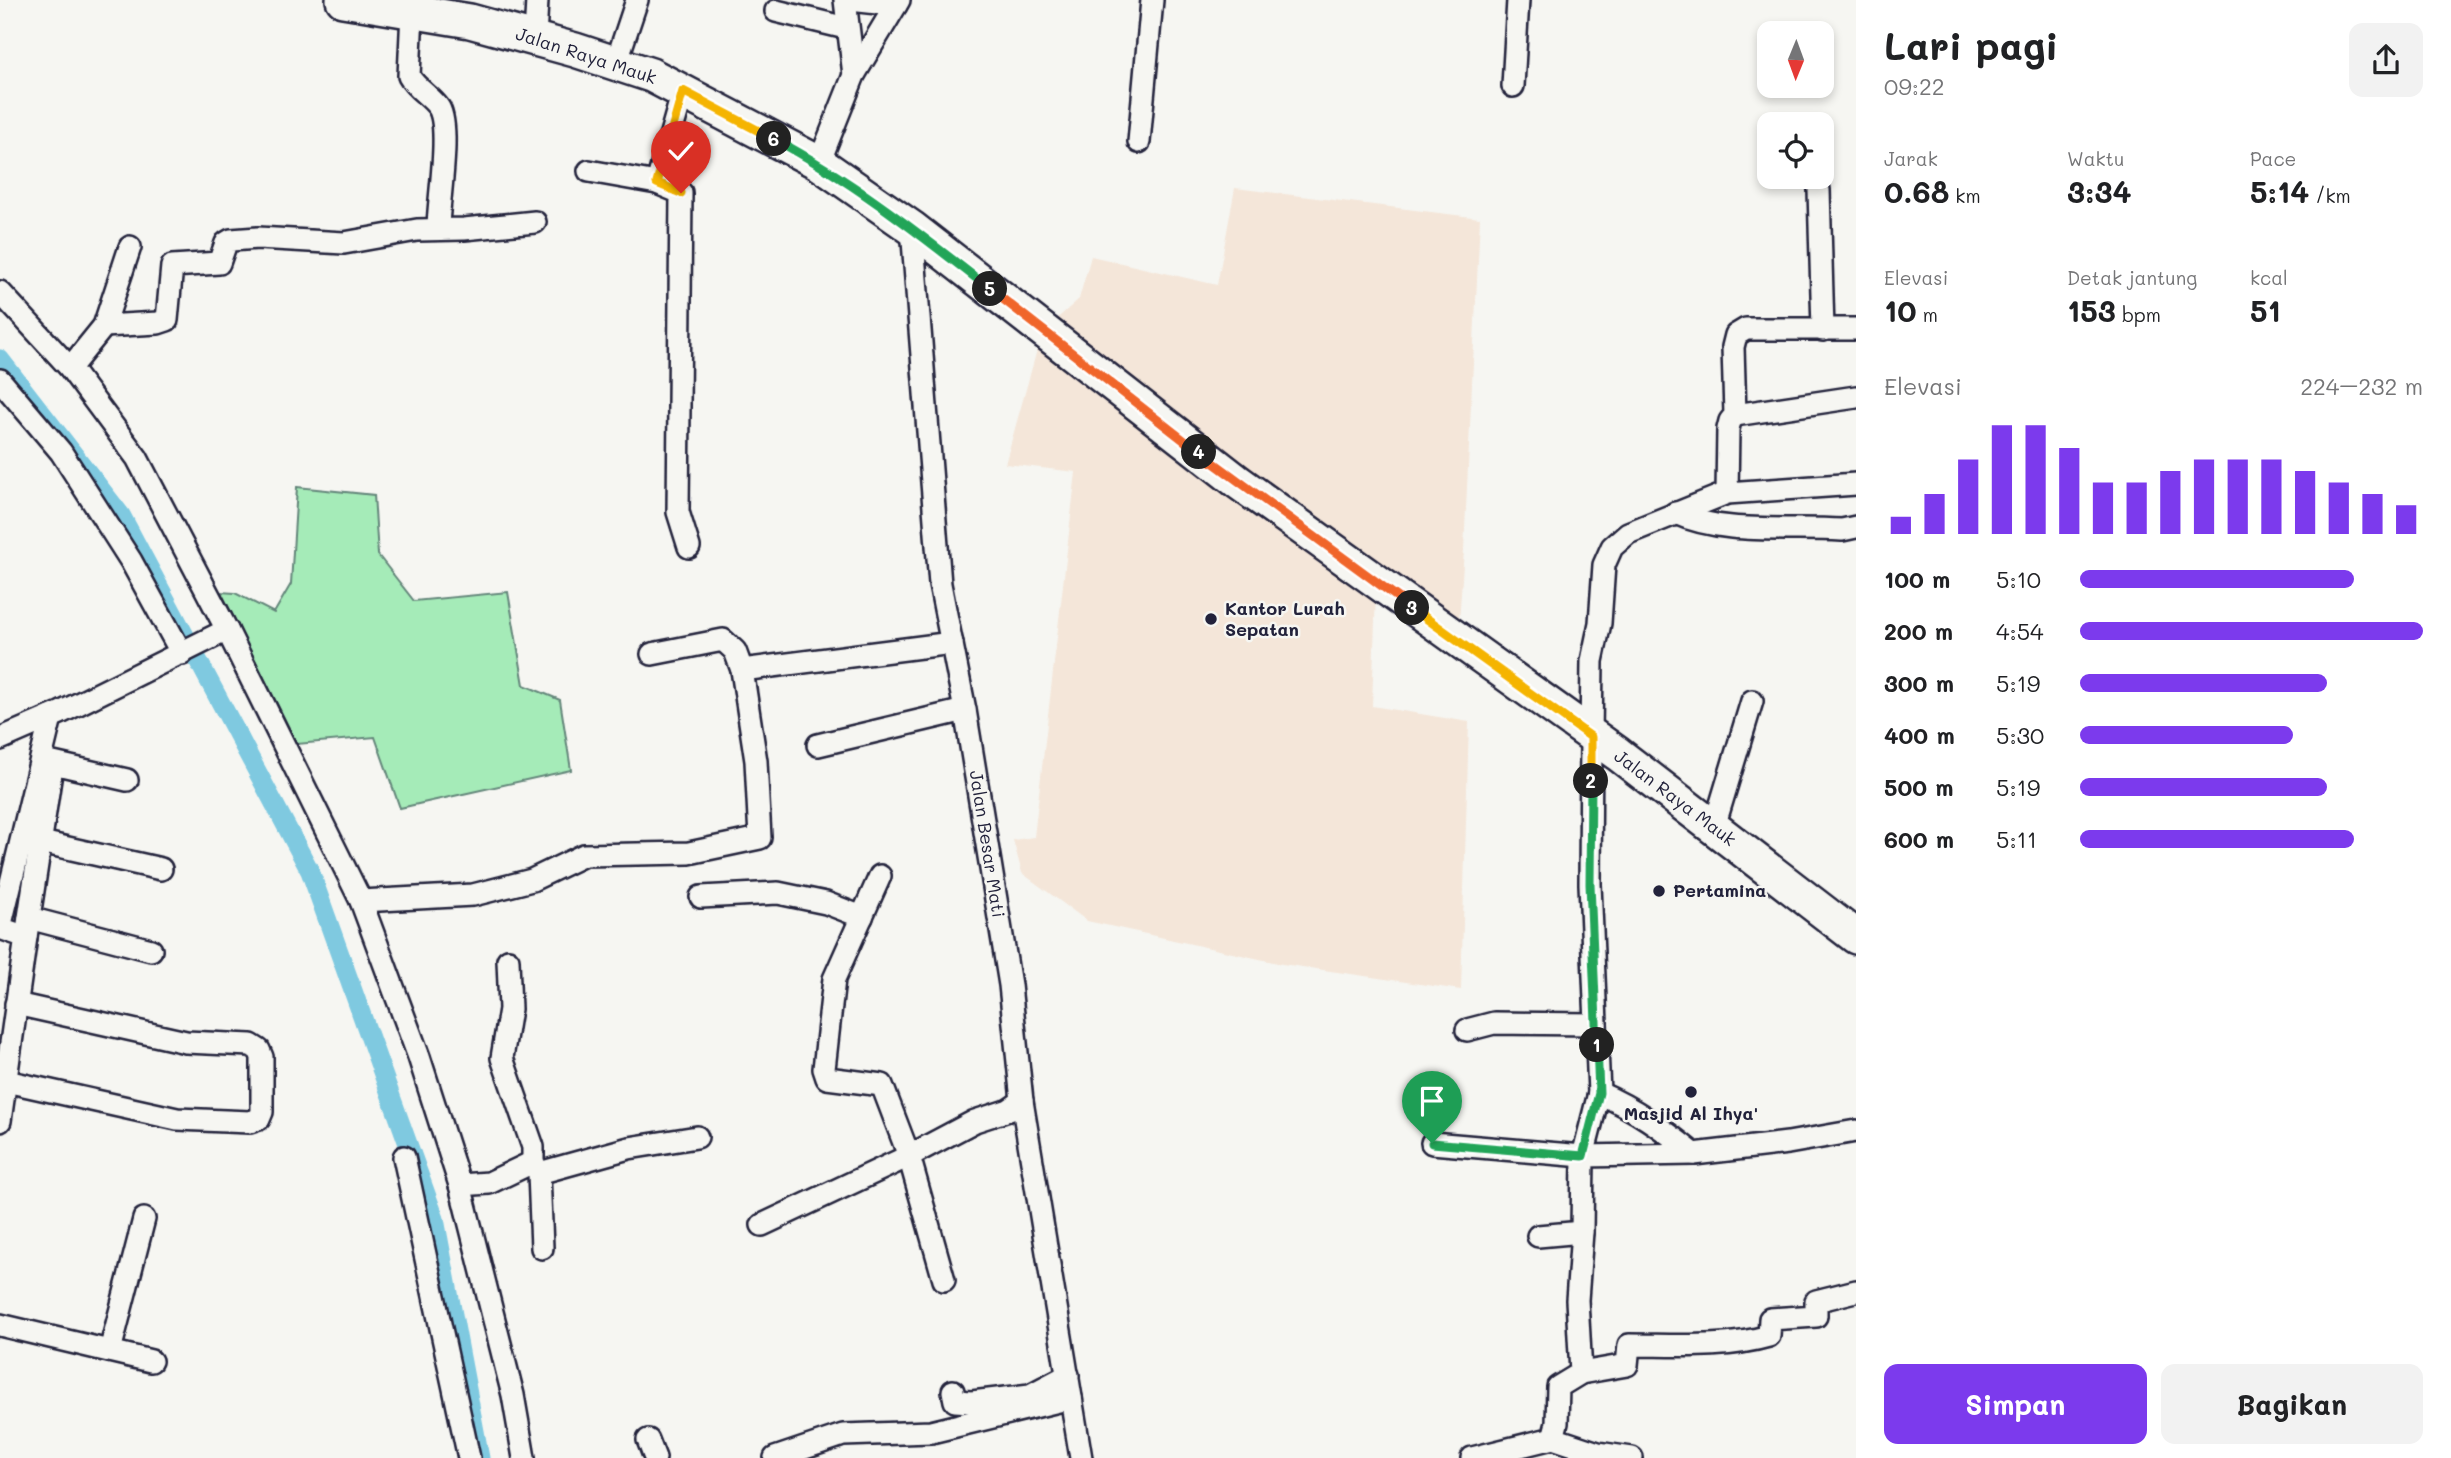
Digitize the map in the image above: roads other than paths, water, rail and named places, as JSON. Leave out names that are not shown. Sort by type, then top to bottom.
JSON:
[{"type":"main road","name":"Jalan Raya Mauk","points":[[343,0],[470,21],[616,63],[651,75],[819,163],[912,228],[1238,482],[1618,754],[1856,937]]},
{"type":"street","points":[[535,38],[537,0]]},
{"type":"street","points":[[616,63],[637,0]]},
{"type":"street","points":[[819,163],[854,75],[898,3],[847,0],[846,28],[854,75]]},
{"type":"street","points":[[1139,142],[1152,0]]},
{"type":"street","points":[[1513,86],[1518,0]]},
{"type":"street","points":[[776,10],[846,28]]},
{"type":"street","points":[[412,12],[409,76],[438,107],[442,117],[444,140],[438,229]]},
{"type":"street","points":[[657,183],[683,91]]},
{"type":"street","points":[[589,171],[657,183],[681,193],[678,512],[689,547]]},
{"type":"street","points":[[1819,190],[1823,330]]},
{"type":"street","points":[[104,326],[158,324],[167,320],[172,266],[219,263],[226,243],[231,240],[258,238],[345,243],[438,229],[535,222]]},
{"type":"street","name":"Jalan Besar Mati","points":[[912,228],[940,584],[965,710],[1010,985],[1023,1101],[1081,1458]]},
{"type":"street","points":[[70,369],[104,326],[130,247]]},
{"type":"street","points":[[0,292],[70,369],[137,458],[360,901],[419,1057],[460,1185],[513,1395],[524,1458]]},
{"type":"street","points":[[1727,493],[1728,429],[1735,415],[1733,347],[1738,333],[1746,329],[1856,329]]},
{"type":"street","points":[[0,380],[61,452],[131,561],[185,653]]},
{"type":"street","points":[[1735,415],[1856,397]]},
{"type":"street","points":[[1581,1373],[1577,1300],[1582,1232],[1583,1156],[1599,1093],[1590,884],[1591,737],[1592,661],[1600,623],[1604,565],[1612,547],[1628,533],[1727,493],[1856,484]]},
{"type":"street","points":[[1675,513],[1694,522],[1721,526],[1842,530],[1856,527]]},
{"type":"street","points":[[0,738],[56,715],[223,632]]},
{"type":"street","points":[[360,901],[473,895],[532,880],[584,855],[689,853],[760,838],[756,761],[742,670],[735,652],[723,640],[652,654]]},
{"type":"street","points":[[742,670],[952,643]]},
{"type":"street","points":[[1714,827],[1752,701]]},
{"type":"street","points":[[818,745],[965,710]]},
{"type":"street","points":[[0,1121],[53,763],[56,715]]},
{"type":"street","points":[[56,715],[0,928],[28,928],[151,950]]},
{"type":"street","points":[[53,763],[127,780]]},
{"type":"street","points":[[41,842],[161,869]]},
{"type":"street","points":[[880,876],[834,979],[824,1069],[827,1078],[882,1085],[909,1156],[944,1280]]},
{"type":"street","points":[[701,897],[778,893],[826,903],[862,917]]},
{"type":"street","points":[[508,960],[510,1009],[502,1058],[533,1147],[542,1248]]},
{"type":"street","points":[[5,1081],[177,1119],[250,1122],[259,1119],[262,1112],[262,1057],[259,1050],[251,1045],[186,1042],[16,1004]]},
{"type":"street","points":[[1468,1030],[1494,1023],[1595,1024]]},
{"type":"street","points":[[1599,1093],[1631,1107],[1694,1154]]},
{"type":"street","points":[[762,1225],[909,1156],[975,1121],[1009,1111],[1023,1101]]},
{"type":"street","points":[[1432,1143],[1583,1156],[1694,1154],[1788,1143],[1856,1131]]},
{"type":"street","points":[[460,1185],[489,1183],[536,1167],[696,1137]]},
{"type":"street","points":[[404,1157],[469,1458]]},
{"type":"street","points":[[110,1351],[145,1219]]},
{"type":"street","points":[[1538,1236],[1582,1232]]},
{"type":"street","points":[[1553,1438],[1557,1423],[1558,1387],[1581,1373],[1627,1365],[1629,1345],[1716,1345],[1749,1342],[1769,1336],[1770,1319],[1816,1316],[1816,1301],[1856,1292]]},
{"type":"street","points":[[0,1325],[151,1361]]},
{"type":"street","points":[[953,1391],[956,1401],[972,1402],[1030,1395],[1068,1375]]},
{"type":"street","points":[[775,1458],[843,1435],[932,1432],[1071,1398]]},
{"type":"street","points":[[1472,1458],[1553,1438],[1598,1453],[1632,1458]]},
{"type":"waterway","points":[[0,359],[121,515],[310,871],[435,1219],[480,1458]]},
{"type":"place","name":"Kantor Lurah Sepatan","points":[[1211,619]]},
{"type":"place","name":"Pertamina","points":[[1659,891]]},
{"type":"place","name":"Masjid Al Ihya'","points":[[1691,1092]]}]
